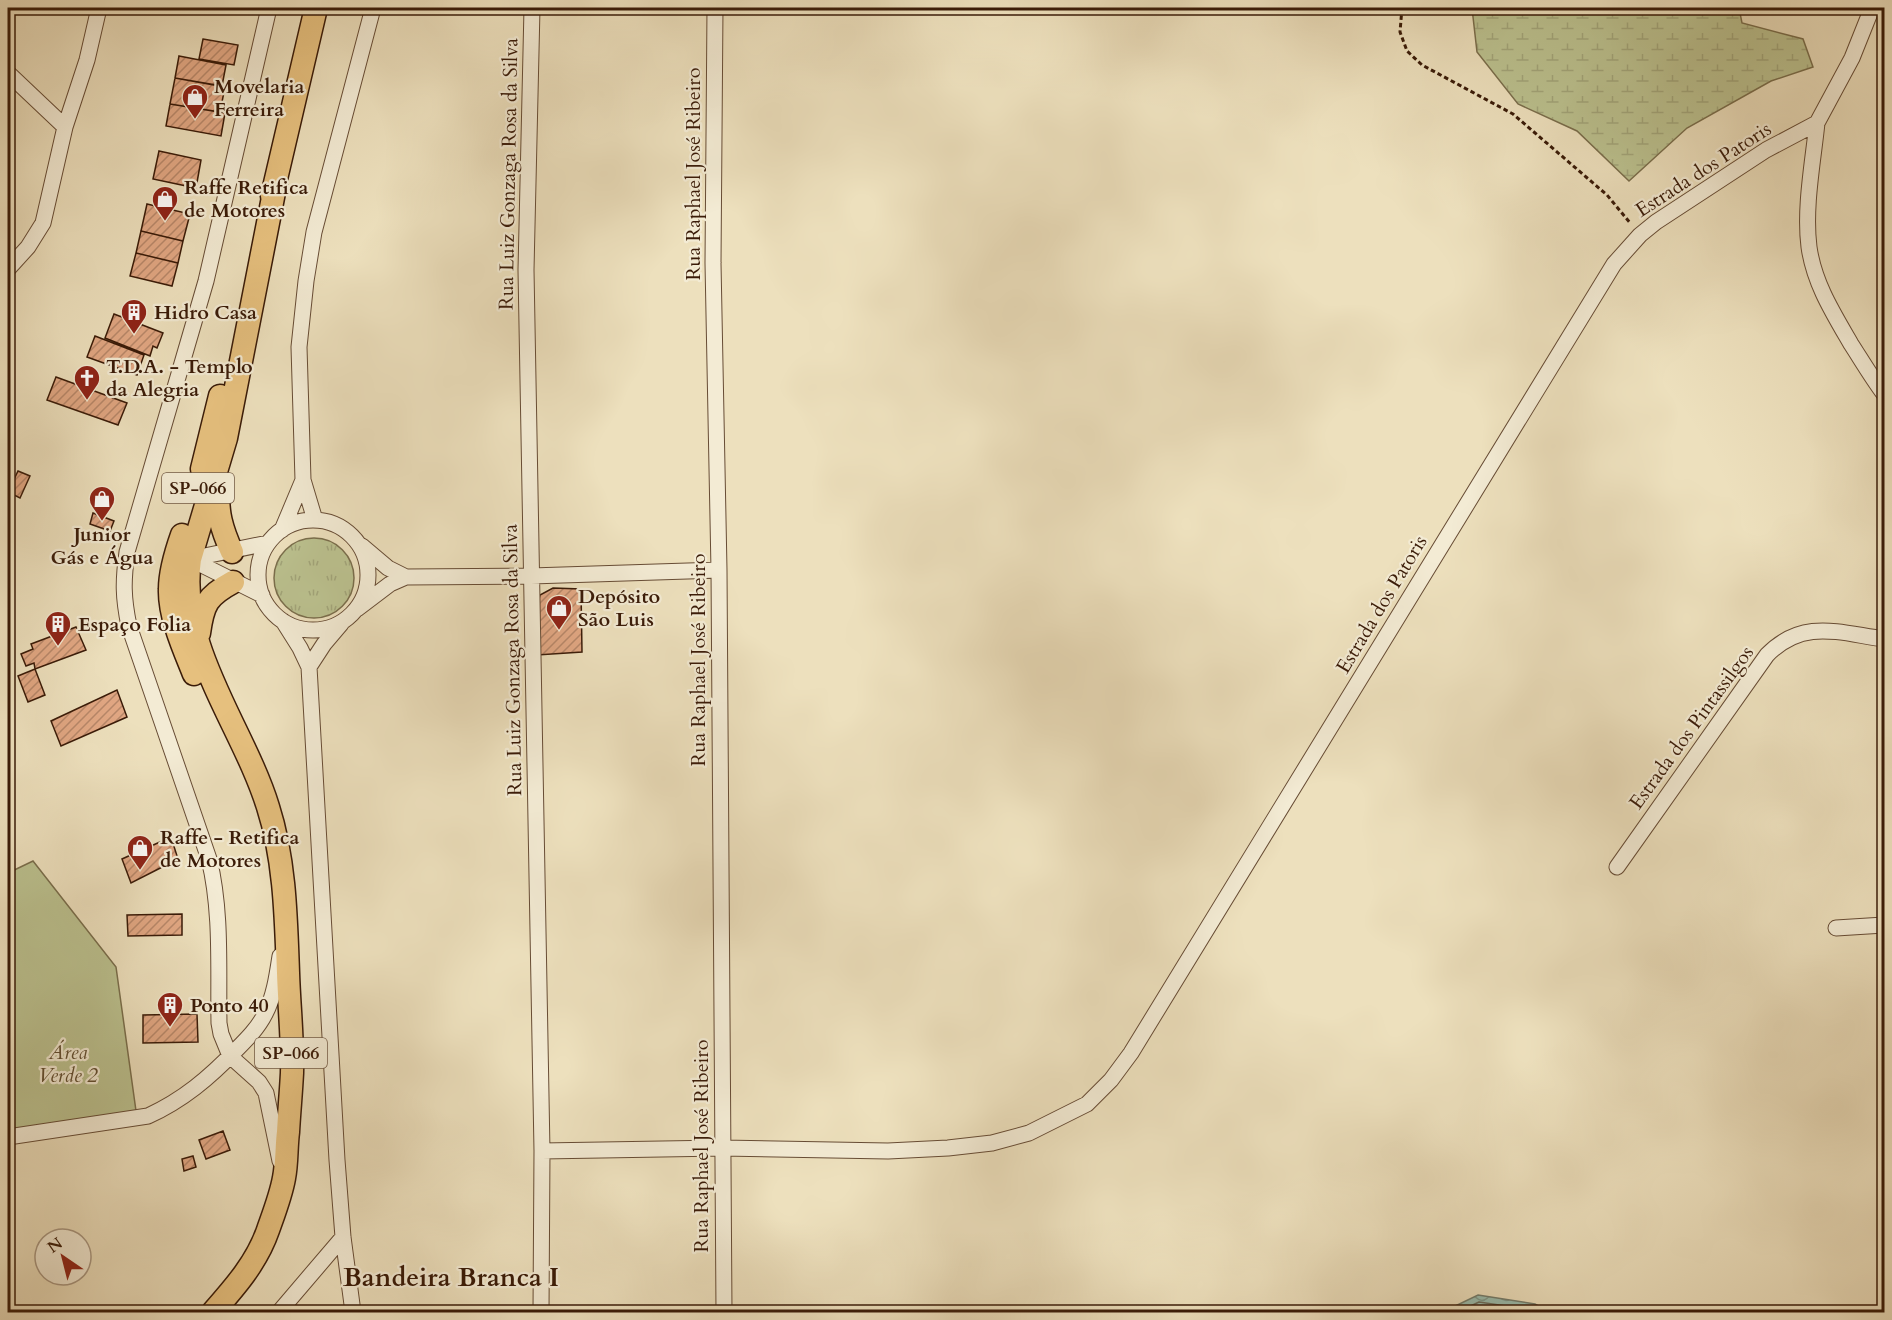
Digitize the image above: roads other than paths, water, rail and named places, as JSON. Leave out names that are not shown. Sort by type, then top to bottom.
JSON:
[{"type":"main road","name":"SP-066","points":[[213,1312],[239,1281],[256,1256],[268,1232],[284,1177],[292,1072],[286,928],[281,864],[275,834],[257,777],[198,643],[189,601],[188,574],[190,559],[226,438],[276,182],[316,8]]},
{"type":"main road","name":"SP-066","points":[[257,777],[203,695],[182,644],[170,591],[173,566],[196,494],[228,361],[276,182]]},
{"type":"main road","points":[[226,438],[217,499],[222,530],[232,552]]},
{"type":"main road","points":[[170,591],[190,559],[196,494]]},
{"type":"main road","points":[[198,643],[202,612],[206,603],[212,595],[233,582]]},
{"type":"street","points":[[8,269],[28,247],[43,224],[65,127],[87,60],[99,8]]},
{"type":"street","points":[[269,8],[206,281],[127,552],[123,580],[129,626],[209,859],[214,880],[221,1034],[230,1056],[259,1082],[267,1094],[273,1133],[284,1177]]},
{"type":"street","points":[[315,520],[303,480],[299,346],[306,281],[314,232],[373,8]]},
{"type":"street","name":"Rua Luiz Gonzaga Rosa da Silva","points":[[532,8],[526,270],[542,1151],[541,1312]]},
{"type":"street","name":"Rua Raphael José Ribeiro","points":[[715,8],[713,263],[719,570],[724,1312]]},
{"type":"street","points":[[1872,8],[1852,58],[1817,123],[1808,219],[1809,247],[1826,303],[1884,394]]},
{"type":"street","points":[[8,73],[65,127]]},
{"type":"street","name":"Estrada dos Patoris","points":[[542,1151],[722,1148],[888,1151],[948,1148],[992,1143],[1029,1134],[1087,1104],[1111,1080],[1131,1053],[1614,264],[1640,235],[1656,222],[1766,150],[1817,123]]},
{"type":"street","points":[[282,530],[303,480]]},
{"type":"street","points":[[344,621],[330,628],[314,630],[297,628],[283,621],[270,610],[262,596],[258,578],[260,559],[268,543],[282,530],[298,522],[315,520],[333,523],[348,531],[388,568],[406,577]]},
{"type":"street","points":[[190,559],[268,543]]},
{"type":"street","points":[[357,609],[365,594],[369,577],[367,560],[360,544]]},
{"type":"street","points":[[190,559],[262,596]]},
{"type":"street","points":[[309,668],[324,644],[344,621],[390,584],[406,577],[719,570]]},
{"type":"street","points":[[283,621],[300,648],[309,668],[343,1237],[353,1312]]},
{"type":"street","name":"Estrada dos Pintassilgos","points":[[1617,867],[1767,655],[1779,643],[1791,636],[1808,631],[1826,631],[1884,639]]},
{"type":"street","points":[[1836,928],[1884,925]]},
{"type":"street","points":[[8,1137],[148,1116],[166,1108],[201,1085],[251,1035],[266,1013],[272,997],[286,928]]},
{"type":"street","points":[[279,1312],[343,1237]]},
{"type":"water","points":[[1478,1295],[1535,1304],[1549,1312],[1452,1312],[1453,1307]]},
{"type":"place","name":"Movelaria Ferreira","points":[[195,120]]},
{"type":"place","name":"Raffe Retifica de Motores","points":[[165,222]]},
{"type":"place","name":"Hidro Casa","points":[[134,335]]},
{"type":"place","name":"T.D.A. - Templo da Alegria","points":[[87,401]]},
{"type":"place","name":"Junior Gás e Água","points":[[102,522]]},
{"type":"place","name":"Depósito São Luis","points":[[559,631]]},
{"type":"place","name":"Espaço Folia","points":[[58,647]]},
{"type":"place","name":"Raffe - Retifica de Motores","points":[[140,871]]},
{"type":"place","name":"Ponto 40","points":[[170,1028]]},
{"type":"district","name":"Bandeira Branca I","points":[[451,1277]]},
{"type":"park label","name":"Área Verde 2","points":[[68,1064]]}]
